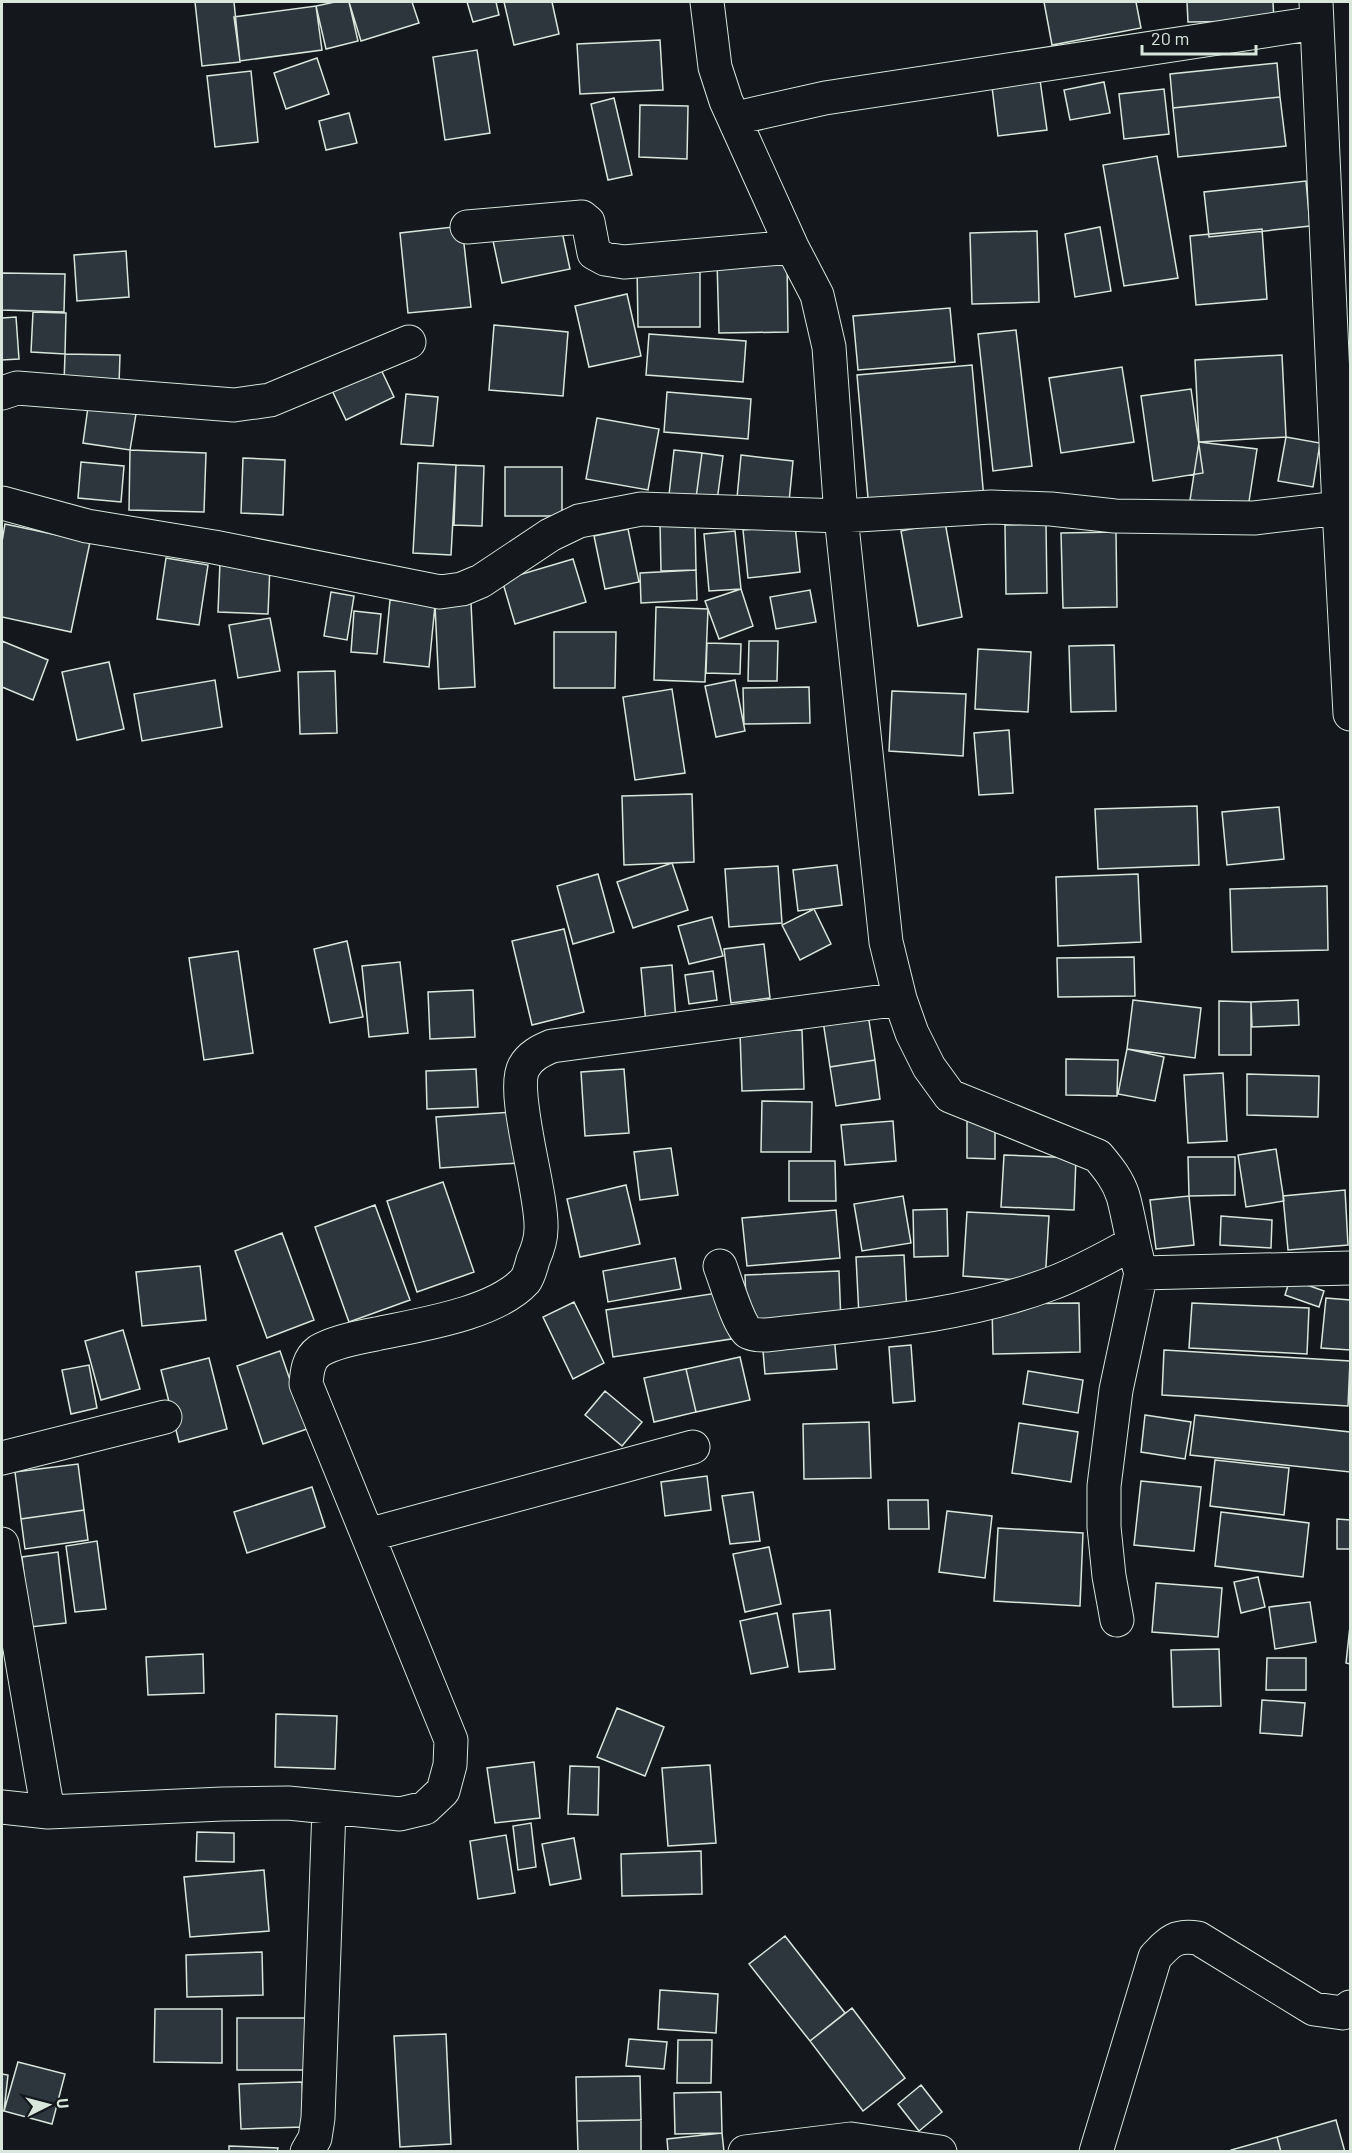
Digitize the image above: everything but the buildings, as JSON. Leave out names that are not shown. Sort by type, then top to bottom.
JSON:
[{"type":"street","points":[[707,2],[715,67],[726,100],[792,247],[817,295],[829,346],[841,516],[886,942],[900,999],[912,1033],[928,1067],[951,1096],[1098,1156],[1111,1171],[1122,1194],[1137,1259],[1116,1390],[1104,1486],[1104,1527],[1109,1576],[1117,1620]]},
{"type":"street","points":[[736,118],[825,98],[1316,12],[1350,714]]},
{"type":"street","points":[[467,227],[582,217],[588,222],[594,253],[605,259],[624,262],[792,247]]},
{"type":"street","points":[[2,393],[16,388],[234,405],[252,404],[270,400],[409,342]]},
{"type":"street","points":[[2,503],[87,526],[214,547],[440,592],[462,589],[481,581],[550,535],[579,521],[641,509],[841,516],[991,507],[1050,509],[1115,516],[1254,518],[1339,508]]},
{"type":"street","points":[[2,1807],[48,1812],[288,1803],[400,1814],[425,1808],[443,1791],[450,1765],[451,1740],[306,1384],[307,1369],[319,1352],[354,1338],[439,1320],[499,1302],[526,1280],[536,1253],[541,1230],[538,1197],[519,1088],[523,1068],[536,1053],[552,1046],[900,999]]},
{"type":"street","points":[[720,1266],[741,1323],[747,1331],[757,1335],[908,1318],[988,1303],[1137,1259],[1350,1268]]},
{"type":"street","points":[[2,1458],[165,1417]]},
{"type":"street","points":[[368,1535],[693,1447]]},
{"type":"street","points":[[2,1544],[48,1812]]},
{"type":"street","points":[[307,2151],[315,2138],[318,2118],[329,1808]]},
{"type":"street","points":[[1096,2151],[1155,1957],[1170,1941],[1184,1936],[1198,1938],[1314,2009],[1343,2013],[1350,2007]]},
{"type":"street","points":[[745,2151],[851,2139],[940,2151]]}]
